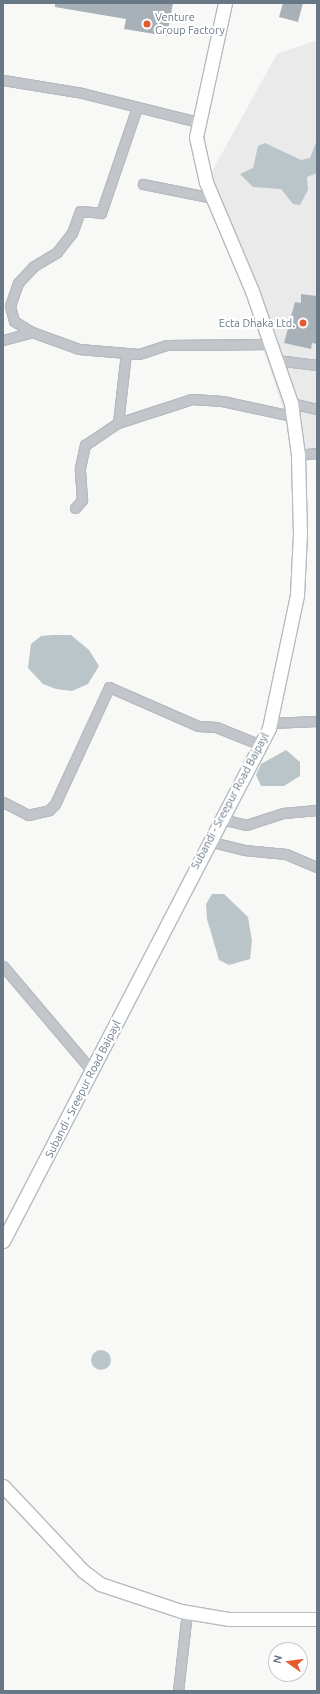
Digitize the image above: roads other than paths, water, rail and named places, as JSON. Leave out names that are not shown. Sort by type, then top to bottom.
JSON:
[{"type":"street","name":"Subandi - Sreepur Road Baipayl","points":[[4,1236],[93,1072],[144,963],[208,841],[221,820],[261,745],[270,723],[297,595],[300,533],[298,455],[291,403],[272,344],[213,198],[196,137],[198,122],[225,3]]},
{"type":"street","points":[[3,80],[137,107],[198,122]]},
{"type":"street","points":[[137,107],[101,213],[80,210],[72,233],[57,252],[34,266],[18,283],[10,306],[14,320],[32,332],[79,349],[139,354],[167,345],[272,344]]},
{"type":"street","points":[[143,184],[213,198]]},
{"type":"street","points":[[3,340],[32,332]]},
{"type":"street","points":[[118,423],[126,353]]},
{"type":"street","points":[[276,360],[317,364]]},
{"type":"street","points":[[75,508],[82,500],[80,468],[85,445],[118,423],[192,399],[222,401],[292,416]]},
{"type":"street","points":[[291,403],[317,409]]},
{"type":"street","points":[[298,455],[317,453]]},
{"type":"street","points":[[3,802],[28,815],[49,810],[55,804],[109,687],[198,726],[216,727],[261,745]]},
{"type":"street","points":[[270,723],[317,721]]},
{"type":"street","points":[[221,820],[246,825],[282,814],[317,810]]},
{"type":"street","points":[[208,841],[244,850],[286,854],[317,866]]},
{"type":"street","points":[[3,966],[93,1072]]},
{"type":"street","points":[[3,1486],[83,1571],[100,1584],[186,1612],[229,1618],[317,1619]]},
{"type":"street","points":[[178,1691],[186,1612]]},
{"type":"place","name":"Venture Group Factory","points":[[147,24]]},
{"type":"place","name":"Ecta Dhaka Ltd.","points":[[303,323]]}]
